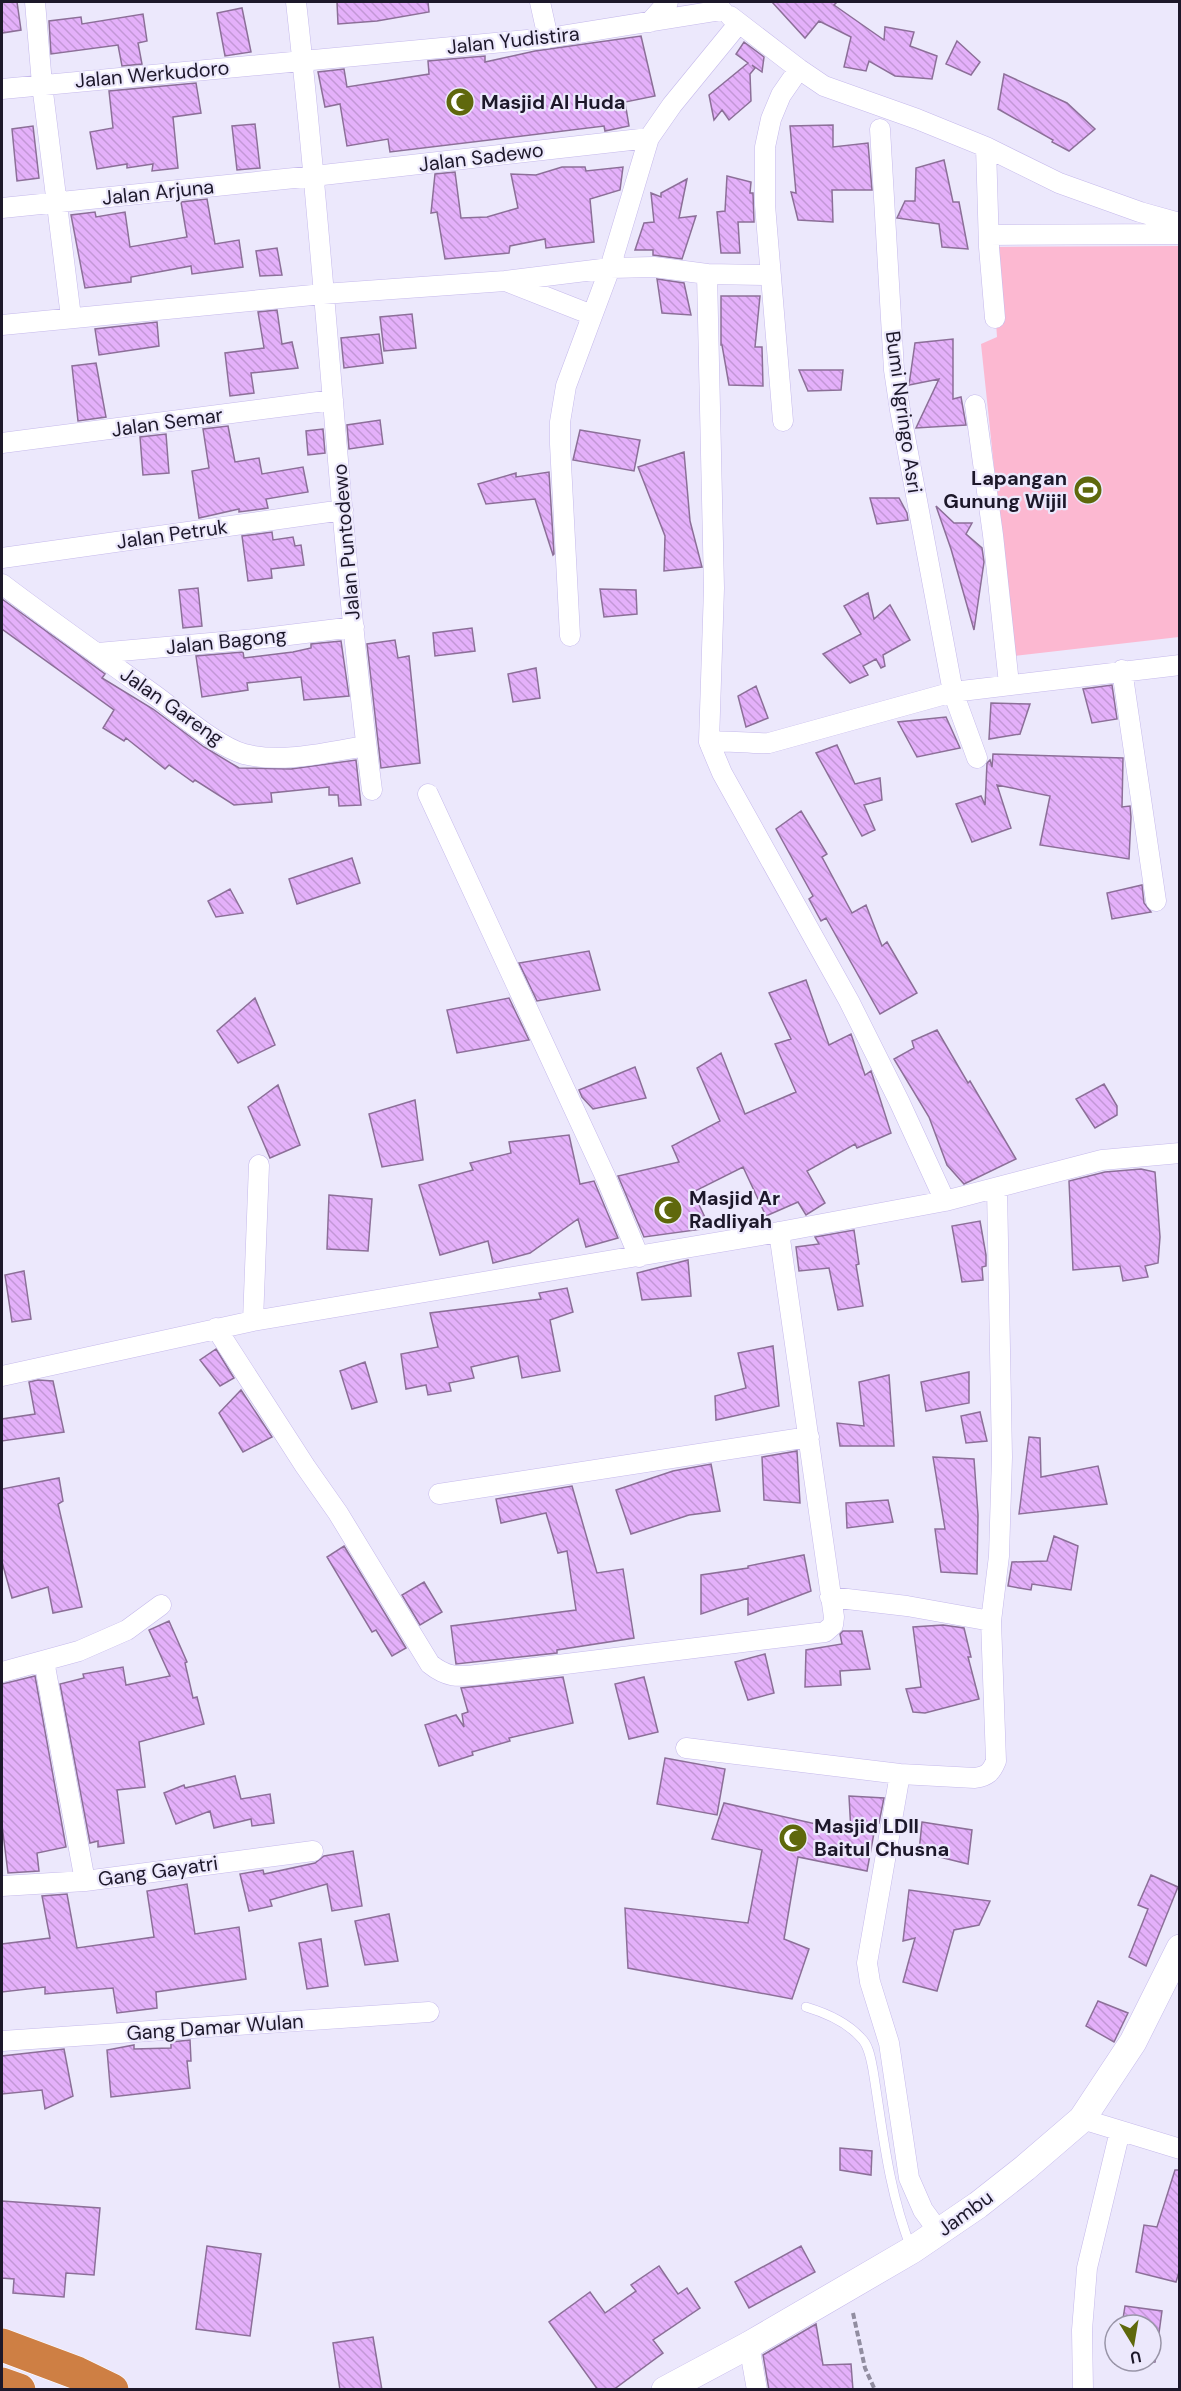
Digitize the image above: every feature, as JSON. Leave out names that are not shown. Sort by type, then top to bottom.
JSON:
[{"type":"highway","points":[[2,2344],[77,2373],[112,2390]]},
{"type":"highway","points":[[2,2384],[20,2390]]},
{"type":"street","points":[[35,2],[42,84],[71,317]]},
{"type":"street","name":"Jalan Puntodewo","points":[[296,2],[314,176],[354,627],[372,790]]},
{"type":"street","points":[[540,2],[548,38]]},
{"type":"street","points":[[650,22],[668,2]]},
{"type":"street","points":[[716,6],[824,86],[917,119],[986,147],[1059,183],[1140,212],[1179,223]]},
{"type":"street","name":"Jalan Yudistira","points":[[303,61],[548,38],[650,22],[716,6]]},
{"type":"street","points":[[570,636],[560,422],[566,386],[610,268],[649,138],[672,105],[739,23]]},
{"type":"street","name":"Jalan Werkudoro","points":[[2,89],[303,61]]},
{"type":"street","points":[[783,421],[765,205],[765,147],[771,119],[781,95],[799,69]]},
{"type":"street","name":"Bumi Ngringo Asri","points":[[880,129],[894,370],[910,468],[953,692],[977,758]]},
{"type":"street","name":"Jalan Sadewo","points":[[314,176],[649,138]]},
{"type":"street","points":[[986,147],[995,318]]},
{"type":"street","name":"Jalan Arjuna","points":[[2,208],[314,176]]},
{"type":"street","points":[[989,235],[1179,234]]},
{"type":"street","points":[[2,325],[323,294],[505,281],[610,268],[654,267],[706,274],[771,275]]},
{"type":"street","points":[[706,274],[714,588],[709,742],[722,773],[849,1001],[899,1101],[945,1201]]},
{"type":"street","points":[[505,281],[592,315]]},
{"type":"street","name":"Jalan Semar","points":[[2,443],[333,400]]},
{"type":"street","points":[[975,405],[993,535],[1009,684]]},
{"type":"street","name":"Jalan Petruk","points":[[2,558],[343,510]]},
{"type":"street","name":"Jalan Gareng","points":[[2,584],[221,742],[242,753],[264,758],[284,758],[366,746]]},
{"type":"street","name":"Jalan Bagong","points":[[98,653],[256,639],[354,627]]},
{"type":"street","points":[[709,742],[729,740],[755,744],[769,743],[953,692],[1179,664]]},
{"type":"street","points":[[1122,670],[1156,901]]},
{"type":"street","points":[[428,794],[606,1178],[639,1257]]},
{"type":"street","points":[[2,1376],[216,1328],[779,1232],[945,1201],[1102,1160],[1179,1152]]},
{"type":"street","points":[[253,1321],[260,1165]]},
{"type":"street","points":[[686,1748],[900,1774],[975,1778],[985,1776],[992,1771],[996,1761],[991,1620],[999,1556],[1002,1457],[997,1188]]},
{"type":"street","points":[[216,1328],[338,1513],[430,1664],[442,1674],[456,1676],[485,1674],[825,1632],[833,1625],[834,1617],[779,1232]]},
{"type":"street","points":[[439,1494],[809,1437]]},
{"type":"street","points":[[830,1597],[907,1606],[991,1620]]},
{"type":"street","points":[[2,1672],[79,1651],[127,1630],[161,1605]]},
{"type":"street","points":[[44,1661],[85,1881]]},
{"type":"street","points":[[900,1774],[867,1963],[870,1982],[889,2043],[909,2178],[923,2210],[939,2232]]},
{"type":"street","name":"Gang Gayatri","points":[[2,1886],[85,1881],[313,1851]]},
{"type":"street","name":"Jambu","points":[[665,2390],[749,2345],[912,2250],[978,2205],[1025,2168],[1082,2119],[1133,2042],[1178,1957]]},
{"type":"street","name":"Gang Damar Wulan","points":[[2,2041],[429,2012]]},
{"type":"street","points":[[1082,2119],[1179,2148]]},
{"type":"street","points":[[1083,2390],[1082,2330],[1087,2268],[1120,2131]]},
{"type":"street","points":[[749,2345],[757,2390]]},
{"type":"lane","points":[[806,2007],[831,2015],[863,2038],[873,2070],[891,2188],[912,2250]]},
{"type":"path","points":[[847,2288],[864,2368],[875,2390]]},
{"type":"shaded area","name":"Lapangan Gunung Wijil","points":[[1179,246],[1179,637],[1014,656],[981,344],[997,337],[991,247]]},
{"type":"building","points":[[2,2],[17,2],[21,30],[2,33]]},
{"type":"building","points":[[337,2],[428,2],[429,12],[377,21],[338,24]]},
{"type":"building","points":[[772,2],[837,2],[834,5],[884,40],[885,27],[914,32],[910,46],[937,56],[932,79],[895,76],[869,61],[866,71],[844,67],[851,37],[819,21],[805,38]]},
{"type":"building","points":[[242,8],[251,52],[225,56],[217,13]]},
{"type":"building","points":[[143,14],[147,41],[138,43],[142,64],[122,66],[118,45],[51,54],[49,21],[81,17],[82,24]]},
{"type":"building","points":[[641,36],[655,96],[625,102],[629,126],[605,131],[604,126],[390,152],[388,139],[347,146],[340,104],[325,107],[318,72],[344,69],[347,87],[429,74],[428,61],[485,56],[485,62],[535,51]]},
{"type":"building","points":[[957,41],[980,62],[971,75],[946,64]]},
{"type":"building","points":[[744,42],[764,57],[762,72],[752,65],[755,68],[750,74],[751,101],[729,120],[722,110],[714,120],[709,95],[748,63],[736,54]]},
{"type":"building","points":[[1004,74],[1067,103],[1095,129],[1069,151],[1052,142],[1053,140],[998,109]]},
{"type":"building","points":[[196,83],[201,113],[173,117],[178,168],[152,171],[153,164],[127,168],[127,164],[97,169],[90,132],[113,128],[109,91]]},
{"type":"building","points":[[255,124],[260,168],[237,170],[232,126]]},
{"type":"building","points":[[833,125],[833,147],[868,143],[872,190],[832,190],[833,222],[798,220],[791,192],[796,193],[790,126]]},
{"type":"building","points":[[33,126],[39,178],[17,181],[12,129]]},
{"type":"building","points":[[944,160],[953,202],[959,202],[968,249],[942,247],[939,224],[897,218],[905,201],[915,201],[916,168]]},
{"type":"building","points":[[562,167],[585,167],[586,171],[623,167],[620,190],[590,199],[594,242],[546,248],[545,239],[510,246],[509,253],[445,259],[437,212],[431,213],[435,174],[455,172],[461,218],[487,217],[518,208],[511,174],[536,175]]},
{"type":"building","points":[[727,176],[751,182],[750,193],[753,193],[754,222],[738,222],[740,253],[721,253],[717,212],[725,211]]},
{"type":"building","points":[[687,179],[679,218],[696,216],[682,259],[653,255],[653,250],[635,250],[644,223],[654,222],[651,193],[661,197],[661,193]]},
{"type":"building","points":[[207,199],[215,244],[239,240],[243,267],[192,274],[191,266],[131,277],[131,282],[85,288],[71,215],[95,212],[96,217],[125,212],[130,247],[187,237],[181,202]]},
{"type":"building","points":[[277,248],[282,275],[260,276],[256,251]]},
{"type":"building","points":[[657,279],[684,283],[691,315],[662,313]]},
{"type":"building","points":[[721,296],[760,296],[755,347],[762,347],[763,386],[729,385],[721,345]]},
{"type":"building","points":[[277,310],[282,344],[292,342],[298,368],[251,373],[254,393],[230,396],[225,353],[264,348],[258,312]]},
{"type":"building","points":[[412,314],[416,348],[384,351],[380,317]]},
{"type":"building","points":[[157,322],[159,346],[99,355],[95,329]]},
{"type":"building","points":[[379,334],[383,363],[344,368],[341,338]]},
{"type":"building","points":[[953,339],[953,399],[961,397],[966,425],[916,428],[939,379],[909,385],[915,343]]},
{"type":"building","points":[[96,363],[106,417],[78,421],[72,366]]},
{"type":"building","points":[[799,370],[843,370],[841,390],[808,391]]},
{"type":"building","points":[[380,420],[383,444],[349,449],[347,425]]},
{"type":"building","points":[[228,426],[235,462],[259,458],[262,474],[303,467],[308,492],[266,499],[268,508],[239,512],[239,509],[199,518],[192,471],[209,468],[203,429]]},
{"type":"building","points":[[323,429],[325,453],[308,455],[306,431]]},
{"type":"building","points":[[580,430],[640,440],[634,471],[573,460]]},
{"type":"building","points":[[166,434],[169,473],[143,475],[140,437]]},
{"type":"building","points":[[684,452],[690,521],[702,567],[664,571],[665,536],[638,467]]},
{"type":"building","points":[[549,472],[553,555],[535,499],[486,504],[478,484],[516,473],[516,477]]},
{"type":"building","points":[[870,498],[899,498],[908,520],[877,524]]},
{"type":"building","points":[[936,506],[954,523],[972,523],[966,534],[982,548],[984,562],[974,630],[951,549]]},
{"type":"building","points":[[272,532],[273,540],[293,537],[295,546],[301,545],[304,565],[271,569],[272,578],[248,581],[242,536]]},
{"type":"building","points":[[198,588],[202,626],[183,628],[179,590]]},
{"type":"building","points":[[600,589],[636,590],[637,614],[604,617]]},
{"type":"building","points":[[868,593],[874,619],[890,605],[910,640],[883,655],[885,666],[881,668],[876,659],[863,666],[868,675],[850,683],[823,654],[861,634],[844,606]]},
{"type":"building","points":[[2,599],[105,674],[102,678],[153,709],[204,747],[239,768],[291,769],[356,760],[361,805],[339,806],[338,795],[329,795],[329,787],[271,793],[272,802],[234,805],[195,780],[193,782],[169,765],[165,769],[126,738],[124,741],[103,728],[114,710],[2,629]]},
{"type":"building","points":[[472,628],[475,651],[435,656],[433,633]]},
{"type":"building","points":[[395,640],[398,658],[409,656],[420,763],[381,768],[367,644]]},
{"type":"building","points":[[341,641],[349,696],[304,700],[301,677],[247,683],[248,690],[202,697],[196,656],[243,652],[244,658],[293,652],[311,648],[311,644]]},
{"type":"building","points":[[536,668],[540,698],[513,702],[508,674]]},
{"type":"building","points":[[1112,685],[1117,719],[1092,723],[1083,689]]},
{"type":"building","points":[[756,686],[768,718],[746,727],[738,696]]},
{"type":"building","points":[[991,703],[1030,704],[1020,734],[989,739]]},
{"type":"building","points":[[946,717],[960,748],[917,757],[898,722]]},
{"type":"building","points":[[837,745],[855,784],[880,778],[882,800],[864,805],[875,830],[862,836],[816,753]]},
{"type":"building","points":[[993,754],[1123,758],[1122,807],[1130,806],[1131,817],[1129,859],[1040,845],[1050,796],[997,785],[1011,828],[972,842],[956,804],[981,796],[985,805],[987,763],[990,760],[992,767]]},
{"type":"building","points":[[801,811],[827,854],[822,857],[852,913],[866,905],[882,946],[887,942],[917,993],[880,1014],[826,918],[821,921],[809,899],[813,896],[776,829]]},
{"type":"building","points":[[352,858],[360,883],[297,904],[289,879]]},
{"type":"building","points":[[1142,885],[1144,903],[1151,912],[1112,919],[1107,893]]},
{"type":"building","points":[[230,889],[243,913],[216,917],[208,901]]},
{"type":"building","points":[[589,951],[600,990],[537,1001],[519,963]]},
{"type":"building","points":[[806,980],[829,1045],[851,1034],[865,1075],[871,1071],[891,1133],[857,1148],[855,1144],[807,1171],[825,1203],[806,1215],[798,1202],[766,1216],[743,1167],[693,1192],[710,1228],[644,1237],[618,1176],[679,1162],[672,1146],[720,1121],[697,1068],[721,1053],[745,1114],[796,1092],[775,1044],[791,1039],[769,993]]},
{"type":"building","points":[[255,998],[275,1045],[238,1063],[217,1031]]},
{"type":"building","points":[[509,998],[529,1040],[457,1053],[447,1010]]},
{"type":"building","points":[[937,1030],[1016,1159],[964,1184],[947,1165],[929,1117],[894,1059],[914,1048],[912,1041]]},
{"type":"building","points":[[635,1067],[646,1098],[593,1109],[582,1097],[579,1090]]},
{"type":"building","points":[[1104,1084],[1117,1106],[1117,1115],[1095,1128],[1076,1099]]},
{"type":"building","points":[[278,1085],[300,1145],[270,1158],[248,1107]]},
{"type":"building","points":[[415,1100],[423,1160],[382,1167],[369,1114]]},
{"type":"building","points":[[569,1135],[580,1184],[594,1181],[618,1238],[586,1247],[578,1219],[530,1253],[493,1263],[488,1241],[440,1255],[419,1185],[473,1170],[470,1163],[511,1153],[509,1142]]},
{"type":"building","points":[[1141,1169],[1155,1172],[1160,1237],[1158,1263],[1145,1266],[1148,1277],[1123,1281],[1120,1266],[1073,1270],[1069,1181],[1105,1172]]},
{"type":"building","points":[[329,1195],[372,1199],[368,1251],[327,1249]]},
{"type":"building","points":[[980,1221],[986,1255],[986,1266],[982,1267],[983,1280],[962,1282],[952,1226]]},
{"type":"building","points":[[854,1230],[859,1264],[856,1265],[863,1306],[838,1310],[829,1268],[799,1271],[796,1247],[819,1244],[815,1237]]},
{"type":"building","points":[[688,1260],[691,1296],[642,1300],[637,1273]]},
{"type":"building","points":[[24,1271],[31,1319],[12,1322],[5,1275]]},
{"type":"building","points":[[567,1288],[573,1312],[550,1320],[560,1371],[522,1378],[518,1356],[471,1367],[474,1378],[449,1383],[451,1391],[428,1395],[426,1385],[406,1389],[401,1354],[438,1347],[430,1313],[541,1299],[539,1293]]},
{"type":"building","points":[[773,1346],[779,1406],[716,1420],[715,1396],[746,1388],[738,1353]]},
{"type":"building","points":[[216,1349],[234,1378],[220,1386],[200,1360]]},
{"type":"building","points":[[365,1362],[377,1402],[352,1409],[340,1371]]},
{"type":"building","points":[[969,1372],[969,1403],[926,1411],[921,1382]]},
{"type":"building","points":[[889,1375],[894,1446],[840,1446],[837,1423],[864,1426],[859,1382]]},
{"type":"building","points":[[53,1381],[64,1432],[2,1441],[2,1419],[35,1414],[29,1382]]},
{"type":"building","points":[[241,1390],[272,1437],[243,1452],[219,1413]]},
{"type":"building","points":[[980,1412],[987,1441],[966,1443],[961,1416]]},
{"type":"building","points":[[1029,1437],[1040,1438],[1041,1477],[1098,1466],[1107,1504],[1019,1514]]},
{"type":"building","points":[[797,1451],[800,1503],[764,1500],[762,1457]]},
{"type":"building","points":[[933,1457],[974,1459],[978,1515],[977,1574],[941,1572],[935,1529],[945,1529]]},
{"type":"building","points":[[711,1464],[720,1511],[689,1515],[631,1534],[616,1490],[673,1471]]},
{"type":"building","points":[[59,1478],[63,1501],[58,1504],[82,1607],[53,1613],[48,1587],[12,1598],[2,1562],[2,1489]]},
{"type":"building","points":[[572,1486],[597,1573],[623,1569],[634,1638],[557,1650],[557,1653],[456,1664],[451,1626],[576,1610],[567,1551],[558,1553],[546,1513],[501,1523],[496,1499]]},
{"type":"building","points":[[888,1500],[893,1522],[847,1528],[846,1503]]},
{"type":"building","points":[[1054,1536],[1078,1546],[1071,1590],[1032,1584],[1031,1590],[1008,1586],[1012,1562],[1047,1561]]},
{"type":"building","points":[[344,1546],[406,1648],[392,1656],[376,1630],[372,1632],[327,1557]]},
{"type":"building","points":[[804,1555],[811,1591],[748,1615],[748,1598],[701,1614],[701,1575],[748,1568],[748,1566]]},
{"type":"building","points":[[424,1582],[442,1612],[420,1625],[402,1595]]},
{"type":"building","points":[[169,1621],[187,1662],[185,1663],[193,1698],[197,1697],[204,1724],[139,1742],[145,1787],[117,1790],[124,1843],[98,1847],[98,1841],[90,1843],[60,1684],[84,1678],[83,1674],[123,1667],[126,1685],[170,1676],[149,1630]]},
{"type":"building","points":[[943,1625],[964,1628],[971,1657],[968,1657],[979,1699],[925,1713],[913,1712],[906,1689],[921,1687],[913,1627]]},
{"type":"building","points":[[843,1631],[862,1631],[870,1669],[840,1671],[841,1685],[805,1687],[806,1650],[842,1644],[840,1634]]},
{"type":"building","points":[[765,1654],[774,1693],[748,1700],[735,1662]]},
{"type":"building","points":[[35,1676],[66,1847],[37,1853],[39,1871],[8,1873],[2,1825],[2,1684]]},
{"type":"building","points":[[563,1677],[573,1723],[509,1738],[510,1741],[472,1752],[473,1755],[439,1766],[425,1725],[456,1715],[464,1727],[462,1714],[468,1712],[461,1688]]},
{"type":"building","points":[[644,1677],[658,1732],[629,1739],[615,1684]]},
{"type":"building","points":[[665,1758],[725,1769],[717,1815],[657,1804]]},
{"type":"building","points":[[235,1776],[241,1799],[270,1794],[274,1823],[252,1826],[251,1819],[214,1828],[210,1811],[176,1824],[164,1793],[184,1785],[185,1788]]},
{"type":"building","points":[[849,1796],[884,1798],[879,1823],[876,1822],[867,1871],[798,1857],[784,1939],[809,1949],[792,1999],[628,1968],[625,1908],[748,1923],[762,1850],[712,1839],[724,1803],[851,1832]]},
{"type":"building","points":[[922,1822],[972,1830],[968,1864],[919,1852]]},
{"type":"building","points":[[353,1851],[362,1906],[332,1911],[327,1884],[270,1900],[272,1906],[249,1911],[240,1874],[263,1870],[264,1874],[315,1863],[324,1856]]},
{"type":"building","points":[[1151,1875],[1178,1887],[1146,1966],[1129,1957],[1148,1909],[1138,1905]]},
{"type":"building","points":[[187,1884],[195,1934],[239,1927],[246,1979],[156,1992],[157,2008],[117,2013],[113,1988],[45,1994],[45,1987],[2,1992],[2,1944],[50,1938],[42,1896],[67,1894],[77,1948],[154,1937],[147,1891]]},
{"type":"building","points":[[909,1890],[990,1901],[979,1925],[954,1930],[937,1991],[903,1982],[915,1938],[903,1941]]},
{"type":"building","points":[[389,1914],[398,1961],[365,1965],[355,1921]]},
{"type":"building","points":[[321,1939],[328,1986],[307,1989],[299,1943]]},
{"type":"building","points":[[1098,2001],[1128,2013],[1114,2042],[1086,2026]]},
{"type":"building","points":[[190,2040],[191,2061],[187,2061],[190,2088],[111,2097],[107,2050],[134,2045],[134,2049],[171,2048],[171,2042]]},
{"type":"building","points":[[64,2049],[73,2096],[45,2109],[42,2090],[2,2094],[2,2056]]},
{"type":"building","points":[[840,2148],[872,2151],[871,2175],[840,2170]]},
{"type":"building","points":[[1175,2170],[1179,2170],[1179,2272],[1176,2282],[1136,2272],[1144,2225],[1157,2227]]},
{"type":"building","points":[[2,2201],[100,2208],[94,2275],[66,2273],[64,2297],[13,2293],[14,2279],[2,2278]]},
{"type":"building","points":[[207,2246],[261,2254],[250,2336],[196,2329]]},
{"type":"building","points":[[801,2246],[815,2272],[749,2308],[735,2282]]},
{"type":"building","points":[[659,2266],[678,2294],[687,2288],[700,2308],[653,2340],[663,2353],[613,2390],[598,2390],[549,2322],[590,2292],[605,2313],[636,2291],[631,2285]]},
{"type":"building","points":[[1125,2306],[1162,2311],[1162,2313],[1124,2313]]},
{"type":"building","points":[[816,2324],[823,2365],[851,2364],[853,2390],[769,2390],[763,2355]]},
{"type":"building","points":[[373,2337],[382,2390],[340,2390],[333,2343]]},
{"type":"place","name":"Masjid Al Huda","points":[[460,102]]},
{"type":"place","name":"Lapangan Gunung Wijil","points":[[1088,490]]},
{"type":"place","name":"Masjid Ar Radliyah","points":[[668,1210]]},
{"type":"place","name":"Masjid LDII Baitul Chusna","points":[[793,1838]]}]
